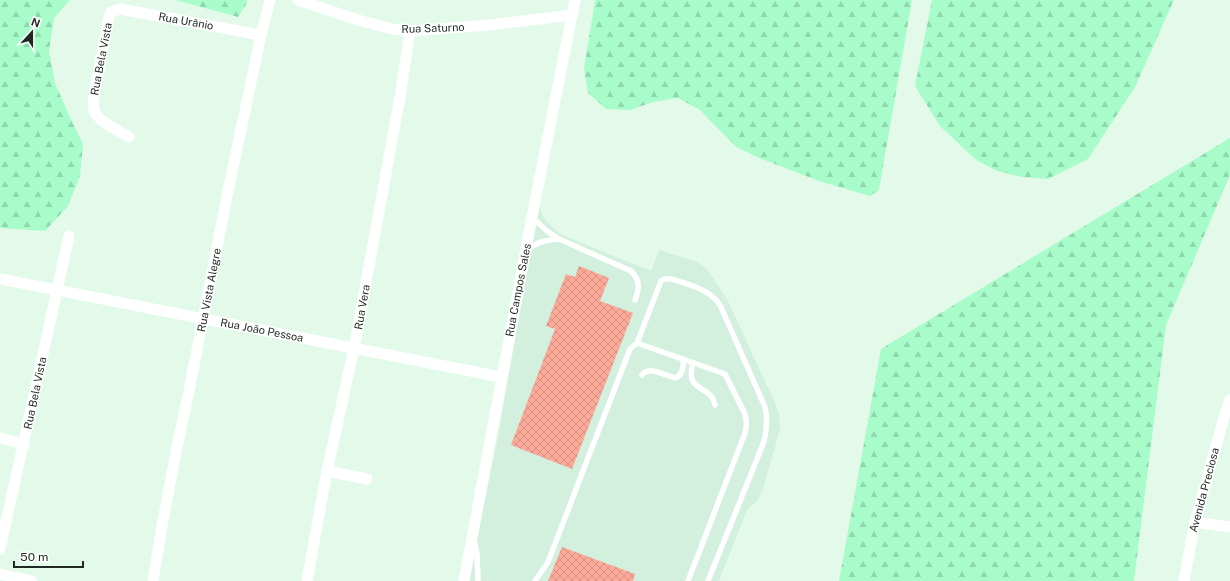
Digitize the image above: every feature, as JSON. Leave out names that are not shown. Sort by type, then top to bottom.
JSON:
[{"type":"street","name":"Rua Vista Alegre","points":[[154,581],[169,484],[269,0]]},
{"type":"street","name":"Rua Saturno","points":[[298,0],[358,20],[392,29],[410,31],[490,25],[572,15]]},
{"type":"street","name":"Rua Campos Sales","points":[[464,581],[525,251],[575,0]]},
{"type":"street","name":"Rua Urânio","points":[[111,12],[120,9],[261,34]]},
{"type":"street","name":"Rua Bela Vista","points":[[111,12],[94,94],[94,110],[102,121],[129,137]]},
{"type":"street","name":"Rua Vera","points":[[307,581],[327,471],[354,348],[400,97],[410,31]]},
{"type":"street","name":"Rua Bela Vista","points":[[0,549],[69,236]]},
{"type":"street","name":"Rua João Pessoa","points":[[0,279],[501,377]]},
{"type":"street","name":"Avenida Preciosa","points":[[1184,581],[1195,522],[1230,400]]},
{"type":"street","points":[[0,438],[24,444]]},
{"type":"street","points":[[327,471],[367,479]]},
{"type":"street","points":[[1195,522],[1230,527]]},
{"type":"street","points":[[0,574],[32,581]]},
{"type":"lane","points":[[532,217],[547,231],[559,239],[631,271],[639,286],[635,300]]},
{"type":"lane","points":[[525,251],[535,244],[559,239]]},
{"type":"lane","points":[[535,581],[548,562],[630,349],[637,343],[661,281],[664,279],[672,279],[706,291],[714,297],[720,305],[765,407],[767,425],[763,444],[708,581]]},
{"type":"lane","points":[[637,343],[725,374],[745,414],[747,425],[745,433],[688,581]]},
{"type":"lane","points":[[642,375],[643,373],[650,371],[676,378],[683,370],[683,359]]},
{"type":"lane","points":[[694,363],[691,378],[696,385],[712,397],[715,405]]},
{"type":"lane","points":[[473,537],[477,553],[478,581]]},
{"type":"shaded area","points":[[539,206],[546,221],[560,234],[651,271],[659,250],[697,262],[711,275],[728,301],[775,403],[779,414],[780,429],[763,489],[758,499],[748,509],[745,515],[719,581],[468,581],[496,447]]},
{"type":"green space","points":[[0,0],[70,0],[54,18],[49,51],[55,83],[83,144],[80,176],[68,206],[45,231],[0,228]]},
{"type":"green space","points":[[175,0],[247,0],[246,5],[238,17]]},
{"type":"green space","points":[[595,0],[912,0],[879,190],[870,196],[819,181],[757,157],[735,146],[700,110],[678,98],[653,102],[630,110],[606,109],[588,93],[584,69]]},
{"type":"green space","points":[[932,0],[1174,0],[1135,87],[1088,159],[1048,179],[1022,177],[997,171],[976,160],[940,126],[915,86]]},
{"type":"green space","points":[[1230,138],[1230,175],[1166,325],[1134,581],[839,581],[881,349]]},
{"type":"building","points":[[579,266],[609,278],[600,301],[633,313],[572,469],[511,445],[555,329],[546,326],[566,274],[575,277]]},
{"type":"building","points":[[562,547],[635,574],[633,581],[548,581]]}]
